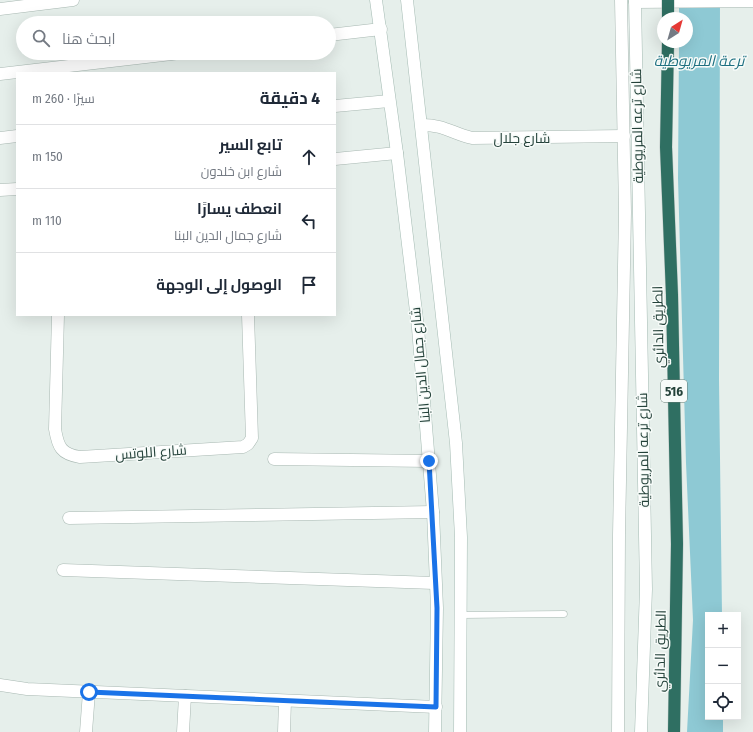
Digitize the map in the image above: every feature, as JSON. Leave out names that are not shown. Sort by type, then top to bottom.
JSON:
[{"type":"highway","points":[[668,0],[668,12]]},
{"type":"highway","name":"الطريق الدائري","points":[[668,48],[666,147],[672,295],[677,544],[674,732]]},
{"type":"street","points":[[0,9],[73,0]]},
{"type":"street","name":"شارع جمال الدين البنا","points":[[376,0],[397,153],[418,328],[429,461],[437,620],[435,732]]},
{"type":"street","name":"شارع جمال الدين البنا","points":[[407,0],[456,443],[461,537],[460,732]]},
{"type":"street","points":[[618,732],[624,136],[621,0]]},
{"type":"street","points":[[639,1],[753,0]]},
{"type":"street","name":"شارع ترعه المريوطية","points":[[639,1],[646,590],[641,732]]},
{"type":"street","points":[[336,34],[381,29]]},
{"type":"street","points":[[17,72],[120,60]]},
{"type":"street","points":[[0,74],[16,72]]},
{"type":"street","points":[[336,106],[389,101]]},
{"type":"street","name":"شارع جلال","points":[[422,126],[444,127],[462,136],[472,138],[624,136]]},
{"type":"street","points":[[0,138],[16,136]]},
{"type":"street","points":[[336,159],[397,153]]},
{"type":"street","points":[[0,190],[16,189]]},
{"type":"street","name":"شارع اللوتس","points":[[58,316],[57,443],[69,456],[80,458],[243,447],[248,444],[252,438],[248,316]]},
{"type":"street","points":[[274,459],[429,461]]},
{"type":"street","points":[[69,518],[432,512]]},
{"type":"street","points":[[63,570],[434,583]]},
{"type":"street","points":[[0,685],[27,689],[436,707]]},
{"type":"street","points":[[86,732],[89,692]]},
{"type":"street","points":[[183,732],[185,696]]},
{"type":"street","points":[[284,732],[285,701]]},
{"type":"lane","points":[[461,614],[564,614]]},
{"type":"water","name":"ترعة المريوطية","points":[[679,0],[720,0],[719,379],[722,612],[705,612],[705,720],[723,720],[723,732],[687,732],[693,620],[686,463],[678,178],[679,48],[693,48],[693,12],[679,12]]},
{"type":"route","points":[[89,692],[436,707],[437,608],[434,583],[429,461]]}]
